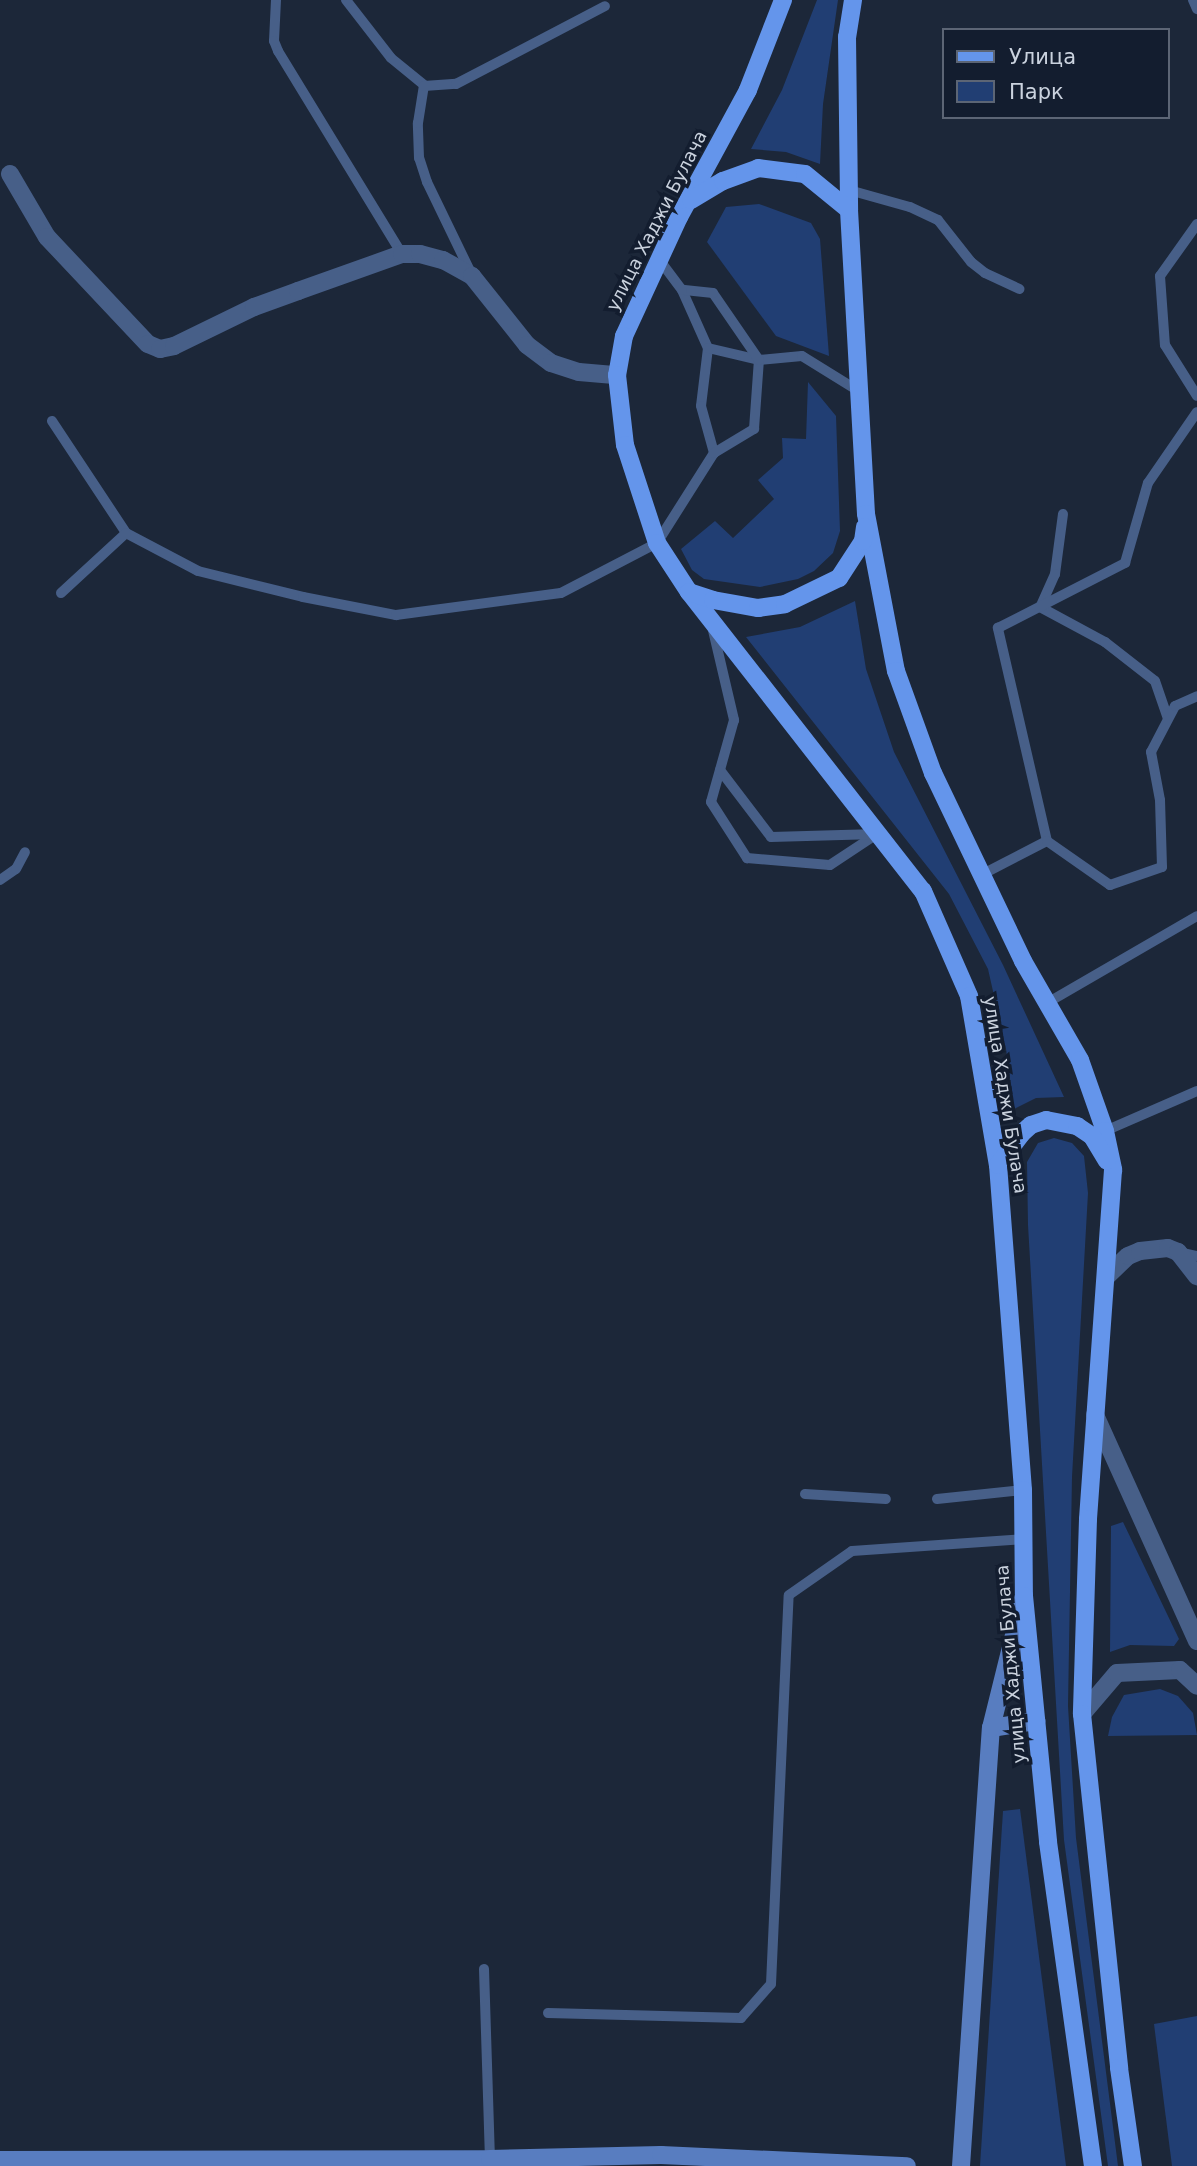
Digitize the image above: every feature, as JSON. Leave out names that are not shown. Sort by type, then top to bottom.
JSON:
[{"type":"main road","name":"улица Хаджи Булача","points":[[783,0],[748,90],[659,259],[624,336],[617,375],[625,445],[657,543],[710,620],[923,891],[969,996],[998,1165],[1023,1490],[1024,1596],[1048,1842],[1093,2166]]},
{"type":"main road","points":[[853,0],[847,37],[849,210],[866,514],[896,671],[933,773],[981,875],[1023,961],[1080,1060],[1105,1131],[1113,1170],[1095,1415],[1082,1714],[1119,2068],[1133,2166]]},
{"type":"main road","points":[[689,201],[723,181],[758,168],[805,174],[849,210]]},
{"type":"main road","points":[[689,592],[713,600],[758,608],[785,604],[818,590],[839,578],[852,562],[863,541],[866,514]]},
{"type":"main road","points":[[998,1165],[1031,1125],[1046,1120],[1077,1126],[1091,1136],[1113,1170]]},
{"type":"main road","points":[[961,2166],[991,1728],[1024,1596]]},
{"type":"main road","points":[[991,1728],[1036,1721]]},
{"type":"main road","points":[[0,2160],[661,2161],[907,2166]]},
{"type":"street","points":[[10,174],[47,237],[148,344],[160,349],[174,346],[254,307],[402,254],[420,254],[443,260],[472,276],[527,345],[551,363],[579,372],[617,375]]},
{"type":"street","points":[[1105,1277],[1128,1255],[1168,1248],[1178,1252],[1197,1276]]},
{"type":"street","points":[[1095,1415],[1197,1641]]},
{"type":"street","points":[[1082,1714],[1117,1673],[1180,1670],[1197,1686]]},
{"type":"lane","points":[[276,0],[274,41],[278,51],[402,254]]},
{"type":"lane","points":[[346,0],[391,58],[424,85],[456,84],[605,6]]},
{"type":"lane","points":[[1193,0],[1197,9]]},
{"type":"lane","points":[[424,85],[418,123],[419,158],[427,182],[472,276]]},
{"type":"lane","points":[[849,190],[909,207],[938,220],[971,262],[985,273],[1020,289]]},
{"type":"lane","points":[[1197,224],[1160,276],[1165,345],[1197,396]]},
{"type":"lane","points":[[659,259],[682,290],[708,348],[701,407],[714,453]]},
{"type":"lane","points":[[52,421],[127,533],[198,571],[303,597],[396,615],[561,593],[657,543],[714,453],[754,429],[759,360],[713,293],[682,290]]},
{"type":"lane","points":[[708,348],[759,360],[802,356],[860,392]]},
{"type":"lane","points":[[1197,412],[1148,483],[1125,563],[998,628],[1047,841],[1110,885],[1162,867],[1160,800],[1151,752],[1174,706],[1197,696]]},
{"type":"lane","points":[[1040,607],[1055,574],[1063,514]]},
{"type":"lane","points":[[61,593],[127,533]]},
{"type":"lane","points":[[1040,607],[1105,642],[1155,681],[1168,718]]},
{"type":"lane","points":[[710,620],[734,720],[711,802],[747,858],[830,865],[877,834]]},
{"type":"lane","points":[[720,770],[771,837],[877,834]]},
{"type":"lane","points":[[981,875],[1047,841]]},
{"type":"lane","points":[[0,880],[16,869],[25,852]]},
{"type":"lane","points":[[1048,1003],[1197,916]]},
{"type":"lane","points":[[1105,1131],[1197,1091]]},
{"type":"lane","points":[[1178,1252],[1197,1256]]},
{"type":"lane","points":[[937,1499],[1023,1490]]},
{"type":"lane","points":[[805,1494],[886,1499]]},
{"type":"lane","points":[[548,2012],[741,2018],[771,1984],[789,1595],[852,1551],[1022,1539]]},
{"type":"lane","points":[[484,1969],[490,2162]]},
{"type":"green space","points":[[817,0],[838,0],[823,104],[820,164],[786,152],[751,149],[782,90]]},
{"type":"green space","points":[[759,204],[811,223],[820,239],[829,356],[776,336],[707,242],[726,207]]},
{"type":"green space","points":[[808,382],[836,416],[840,531],[833,553],[814,571],[798,579],[760,587],[704,579],[692,570],[681,549],[715,521],[733,538],[774,499],[758,480],[783,458],[782,438],[806,439]]},
{"type":"green space","points":[[855,601],[866,669],[894,752],[1003,965],[1064,1097],[1036,1098],[1014,1109],[1006,1049],[988,969],[949,894],[746,637],[800,627]]},
{"type":"green space","points":[[1054,1138],[1072,1143],[1084,1156],[1088,1193],[1072,1477],[1068,1706],[1076,1838],[1118,2166],[1108,2166],[1064,1840],[1028,1225],[1027,1162],[1038,1143]]},
{"type":"green space","points":[[1123,1522],[1179,1639],[1174,1646],[1130,1645],[1110,1652],[1111,1526]]},
{"type":"green space","points":[[1160,1689],[1178,1696],[1193,1713],[1197,1735],[1108,1736],[1112,1717],[1124,1695]]},
{"type":"green space","points":[[1020,1809],[1066,2166],[980,2166],[1003,1811]]},
{"type":"green space","points":[[1197,2016],[1197,2166],[1172,2166],[1154,2024]]}]
